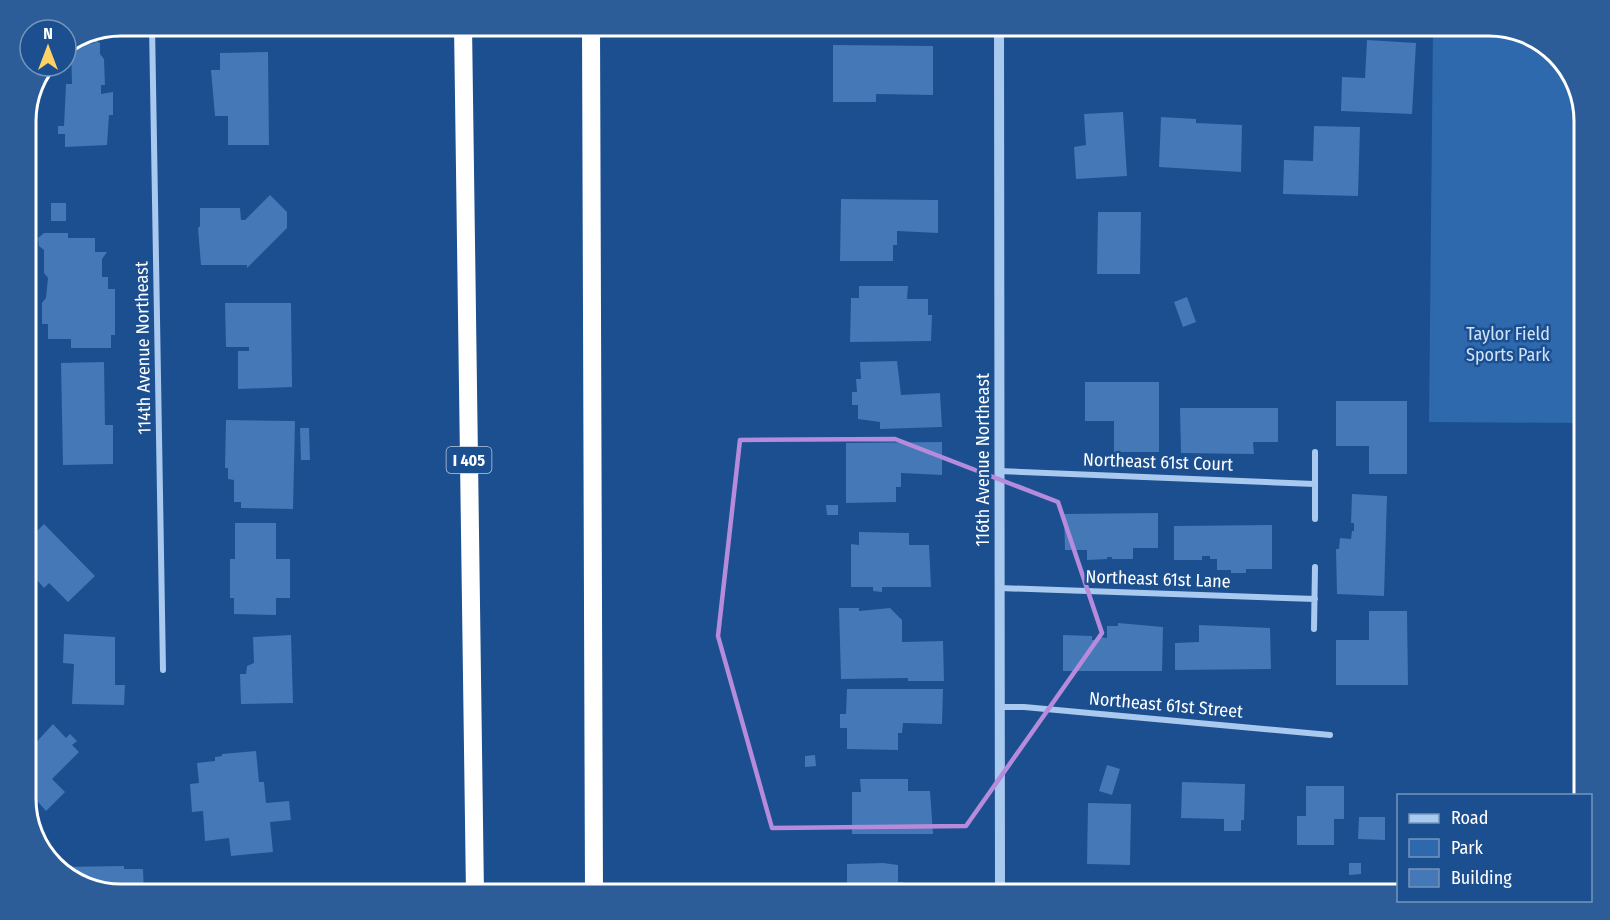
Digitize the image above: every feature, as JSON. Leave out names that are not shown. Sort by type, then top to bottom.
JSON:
[{"type":"highway","name":"I 405","points":[[463,36],[475,884]]},
{"type":"highway","points":[[591,36],[594,884]]},
{"type":"street","name":"114th Avenue Northeast","points":[[152,36],[163,670]]},
{"type":"street","name":"116th Avenue Northeast","points":[[999,36],[1000,884]]},
{"type":"street","points":[[1315,452],[1315,519]]},
{"type":"street","name":"Northeast 61st Court","points":[[999,471],[1315,484]]},
{"type":"street","points":[[1314,628],[1315,567]]},
{"type":"street","name":"Northeast 61st Lane","points":[[1000,588],[1315,599]]},
{"type":"street","name":"Northeast 61st Street","points":[[1000,707],[1024,707],[1330,735]]},
{"type":"highlighted area","points":[[895,439],[1058,502],[1102,633],[966,826],[772,828],[718,636],[740,440]]},
{"type":"green space","name":"Taylor Field Sports Park","points":[[1433,36],[1489,36],[1511,39],[1532,47],[1560,74],[1569,94],[1574,115],[1574,423],[1429,422]]},
{"type":"building","points":[[95,40],[100,43],[100,54],[104,59],[105,85],[101,85],[101,94],[113,92],[113,115],[109,115],[107,145],[65,147],[65,134],[58,134],[58,126],[64,126],[66,84],[72,84],[72,78],[78,78],[78,47],[95,43]]},
{"type":"building","points":[[1367,40],[1416,43],[1412,114],[1341,111],[1342,77],[1365,78]]},
{"type":"building","points":[[833,45],[933,46],[933,95],[876,94],[876,102],[833,102]]},
{"type":"building","points":[[268,52],[269,145],[228,145],[228,116],[215,116],[211,70],[220,70],[220,53]]},
{"type":"building","points":[[1123,112],[1127,176],[1076,179],[1074,147],[1086,145],[1084,114]]},
{"type":"building","points":[[1161,117],[1196,119],[1196,123],[1242,125],[1241,172],[1159,167]]},
{"type":"building","points":[[1314,126],[1360,127],[1358,196],[1283,194],[1284,160],[1313,161]]},
{"type":"building","points":[[270,195],[287,212],[287,228],[247,268],[247,265],[201,265],[198,228],[200,208],[240,208],[241,220],[245,220]]},
{"type":"building","points":[[841,199],[938,200],[938,233],[897,231],[897,245],[893,245],[893,261],[840,261]]},
{"type":"building","points":[[51,203],[66,203],[66,221],[51,221]]},
{"type":"building","points":[[1098,212],[1141,212],[1140,274],[1097,274]]},
{"type":"building","points":[[44,233],[68,233],[68,238],[95,238],[95,252],[107,252],[102,259],[102,277],[108,277],[108,289],[115,289],[115,335],[111,335],[111,348],[71,348],[71,339],[48,339],[48,324],[42,324],[42,303],[46,298],[48,278],[44,273],[44,250],[39,246],[38,238]]},
{"type":"building","points":[[859,286],[908,286],[907,299],[928,299],[928,315],[932,315],[931,341],[850,342],[851,298],[859,298]]},
{"type":"building","points":[[1187,297],[1196,322],[1183,327],[1174,302]]},
{"type":"building","points":[[225,303],[291,303],[292,387],[238,389],[238,351],[249,351],[249,347],[226,347]]},
{"type":"building","points":[[897,361],[901,395],[940,393],[942,427],[880,429],[880,422],[858,419],[858,405],[852,405],[852,392],[857,392],[856,379],[861,379],[860,362]]},
{"type":"building","points":[[104,362],[105,425],[113,425],[113,464],[63,465],[61,363]]},
{"type":"building","points":[[1085,382],[1159,382],[1159,452],[1114,452],[1114,421],[1085,421]]},
{"type":"building","points":[[1336,401],[1407,401],[1407,474],[1369,474],[1369,446],[1336,446]]},
{"type":"building","points":[[1180,408],[1278,408],[1278,442],[1253,442],[1254,454],[1181,453]]},
{"type":"building","points":[[226,420],[295,421],[293,509],[241,508],[241,502],[234,502],[234,480],[228,479],[228,468],[225,468]]},
{"type":"building","points":[[300,428],[309,428],[310,460],[301,460]]},
{"type":"building","points":[[942,442],[942,475],[901,473],[901,487],[896,487],[896,502],[846,503],[846,443]]},
{"type":"building","points":[[1352,494],[1387,496],[1384,596],[1337,594],[1336,549],[1339,549],[1340,538],[1351,539],[1352,531],[1354,531],[1354,523],[1351,523]]},
{"type":"building","points":[[826,505],[838,505],[838,515],[827,515]]},
{"type":"building","points":[[1158,513],[1158,548],[1133,548],[1133,559],[1107,557],[1107,559],[1087,560],[1087,550],[1065,550],[1064,514]]},
{"type":"building","points":[[235,523],[276,523],[276,559],[290,559],[290,598],[276,598],[276,615],[234,614],[234,598],[230,598],[230,559],[235,559]]},
{"type":"building","points":[[44,524],[95,576],[68,602],[49,583],[44,588],[36,581],[36,532]]},
{"type":"building","points":[[1272,525],[1272,569],[1246,569],[1246,573],[1231,573],[1231,570],[1217,570],[1217,559],[1210,559],[1210,556],[1202,556],[1202,560],[1174,560],[1174,526]]},
{"type":"building","points":[[859,532],[909,533],[909,545],[929,545],[931,587],[882,587],[882,592],[873,591],[873,587],[851,587],[851,544],[859,545]]},
{"type":"building","points":[[839,608],[859,608],[859,611],[890,608],[902,620],[902,642],[943,641],[944,681],[908,681],[908,678],[841,679]]},
{"type":"building","points":[[1369,611],[1407,611],[1408,685],[1336,685],[1336,640],[1369,640]]},
{"type":"building","points":[[1118,623],[1163,627],[1162,671],[1063,671],[1063,635],[1092,636],[1092,640],[1099,640],[1099,637],[1107,638],[1107,626],[1118,626]]},
{"type":"building","points":[[1199,625],[1270,628],[1271,669],[1175,670],[1175,643],[1199,642]]},
{"type":"building","points":[[64,634],[115,637],[115,685],[125,685],[124,705],[72,704],[74,664],[63,663]]},
{"type":"building","points":[[291,635],[293,703],[241,704],[240,674],[246,674],[247,666],[254,663],[253,637]]},
{"type":"building","points":[[847,689],[943,689],[942,724],[903,723],[902,733],[898,733],[898,750],[847,749],[847,728],[840,728],[840,714],[846,714]]},
{"type":"building","points":[[53,724],[66,738],[70,734],[77,741],[72,745],[79,752],[52,779],[65,792],[46,811],[36,800],[36,743]]},
{"type":"building","points":[[256,751],[259,782],[264,782],[266,803],[289,801],[291,820],[270,822],[273,852],[231,856],[229,838],[205,841],[203,811],[192,812],[190,784],[199,783],[197,763],[215,761],[215,757],[222,756],[222,754]]},
{"type":"building","points":[[815,755],[816,766],[805,767],[805,756]]},
{"type":"building","points":[[1107,765],[1120,769],[1112,795],[1099,791]]},
{"type":"building","points":[[860,779],[908,779],[908,791],[930,791],[933,834],[852,834],[852,792],[861,792]]},
{"type":"building","points":[[1182,782],[1245,784],[1244,820],[1241,820],[1241,831],[1224,831],[1224,819],[1181,818]]},
{"type":"building","points":[[1306,786],[1344,786],[1344,819],[1334,819],[1334,845],[1297,845],[1297,816],[1306,816]]},
{"type":"building","points":[[1088,803],[1131,804],[1130,865],[1087,864]]},
{"type":"building","points":[[1359,817],[1385,817],[1385,840],[1358,839]]},
{"type":"building","points":[[1349,863],[1361,863],[1361,874],[1349,875]]},
{"type":"building","points":[[847,864],[898,865],[898,882],[903,882],[903,884],[847,884]]},
{"type":"building","points":[[124,866],[124,869],[143,869],[144,884],[99,881],[88,878],[70,867]]}]
